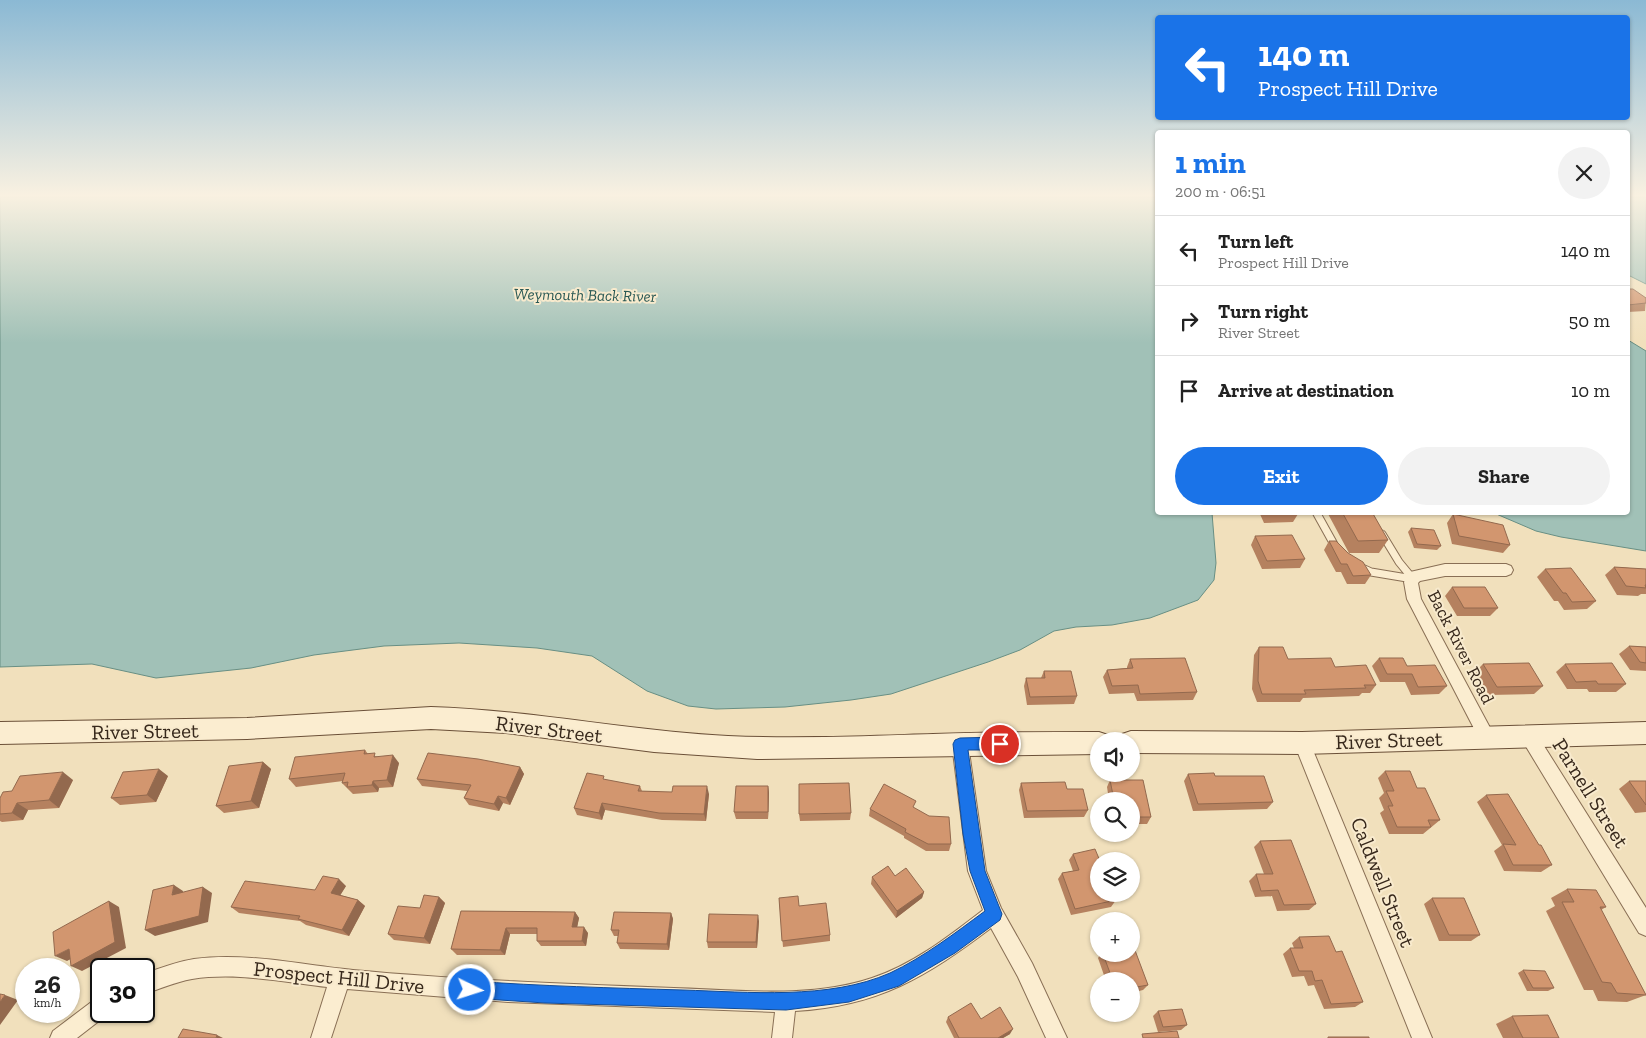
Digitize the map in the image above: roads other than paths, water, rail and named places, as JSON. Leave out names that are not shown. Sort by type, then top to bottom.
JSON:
[{"type":"street","name":"Back River Road","points":[[1487,736],[1414,599],[1410,582],[1415,576],[1445,570],[1506,570]]},
{"type":"street","name":"River Street","points":[[0,733],[147,732],[300,726],[353,721],[431,718],[521,724],[648,741],[726,747],[794,749],[960,744],[1090,743]]},
{"type":"street","name":"River Street","points":[[1140,742],[1302,743],[1487,736],[1646,733]]},
{"type":"street","name":"Parnell Street","points":[[1528,735],[1646,926]]},
{"type":"street","name":"Caldwell Street","points":[[1302,743],[1422,1038]]},
{"type":"street","points":[[960,744],[977,871],[994,914],[1025,970],[1058,1038]]},
{"type":"street","name":"Prospect Hill Drive","points":[[155,980],[182,971],[214,966],[254,967],[340,979],[545,995],[786,1002],[849,994],[893,980],[949,948],[994,914]]},
{"type":"street","points":[[321,1038],[340,979]]},
{"type":"street","points":[[782,1038],[786,1002]]},
{"type":"street","points":[[60,1038],[90,1015]]},
{"type":"lane","points":[[1318,515],[1337,550],[1342,554]]},
{"type":"lane","points":[[1376,525],[1399,562],[1413,579]]},
{"type":"lane","points":[[1351,561],[1370,572],[1413,579]]},
{"type":"water","name":"Weymouth Back River","points":[[0,245],[1155,245],[1155,515],[1212,515],[1216,563],[1214,580],[1198,600],[1150,618],[1112,625],[1076,627],[1054,631],[1020,650],[891,694],[785,707],[716,709],[688,706],[647,691],[592,656],[537,648],[459,643],[384,646],[314,655],[251,668],[156,678],[92,664],[0,667]]},
{"type":"water","points":[[1630,245],[1646,245],[1646,284],[1630,276]]},
{"type":"water","points":[[1630,341],[1646,351],[1646,551],[1536,531],[1499,515],[1630,515]]}]
